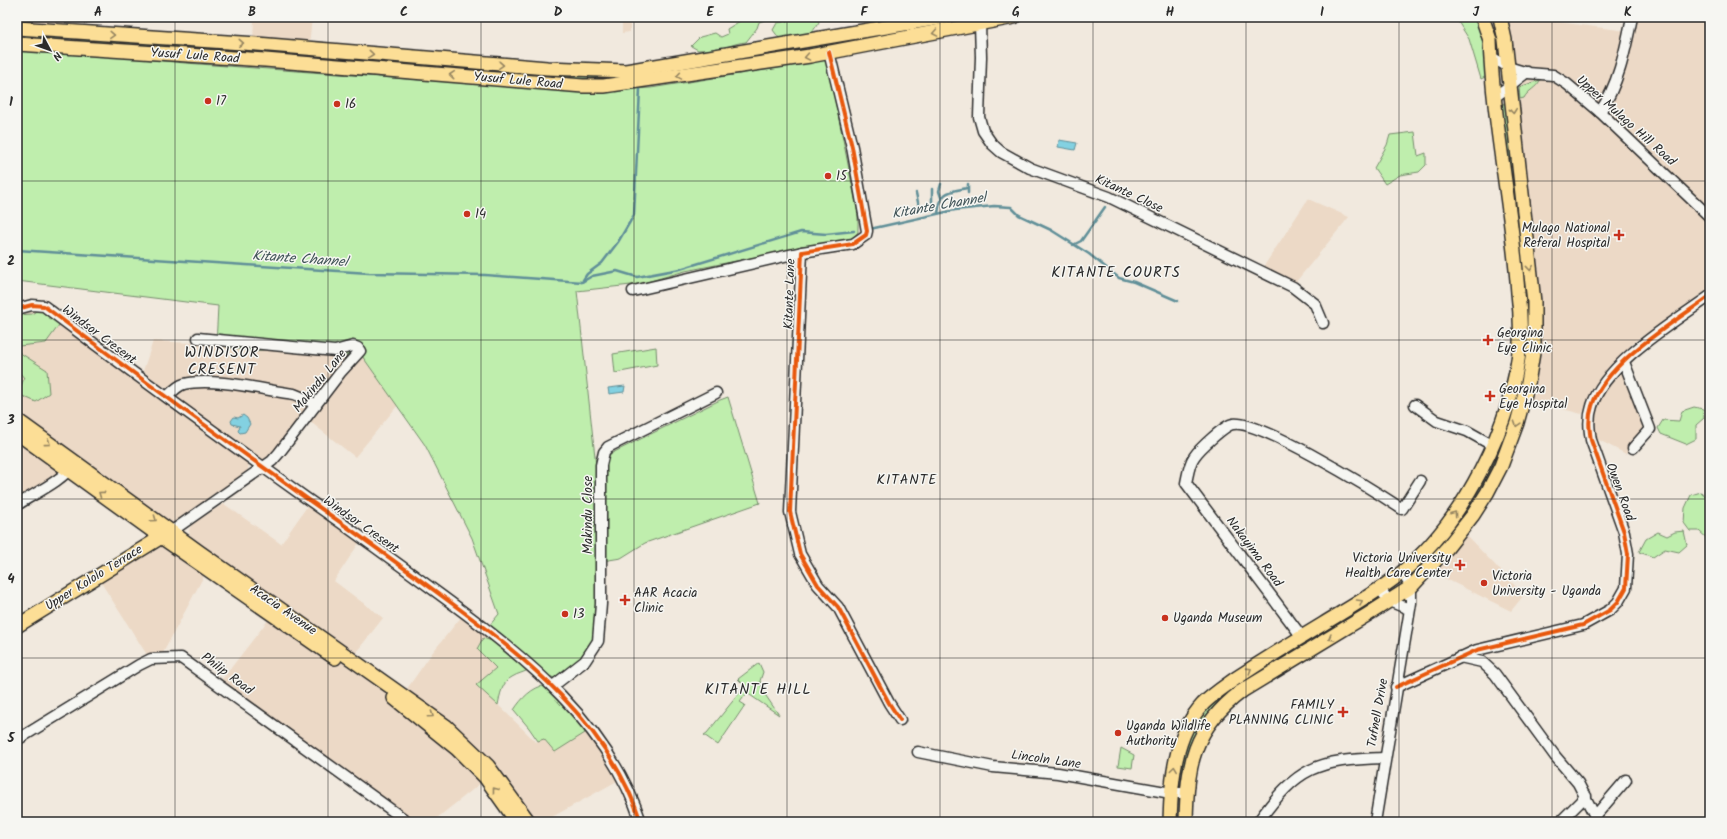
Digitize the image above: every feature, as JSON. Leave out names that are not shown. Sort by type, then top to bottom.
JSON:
[{"type":"main road","name":"Yusuf Lule Road","points":[[17,28],[150,36],[548,68],[626,71],[945,17]]},
{"type":"main road","name":"Yusuf Lule Road","points":[[17,44],[264,60],[584,86],[623,84],[829,52],[1014,17]]},
{"type":"main road","points":[[1170,822],[1171,793],[1175,763],[1183,737],[1202,705],[1214,693],[1234,679],[1380,589],[1402,572],[1426,549],[1452,518],[1479,474],[1492,445],[1506,406],[1520,343],[1518,293],[1490,56],[1490,40],[1482,17]]},
{"type":"main road","points":[[1186,822],[1186,792],[1192,758],[1207,726],[1225,704],[1242,691],[1411,587],[1447,548],[1473,515],[1487,493],[1501,466],[1518,423],[1528,384],[1534,347],[1533,290],[1505,40],[1500,17]]},
{"type":"main road","points":[[81,49],[85,33]]},
{"type":"main road","points":[[546,83],[548,68]]},
{"type":"main road","points":[[1518,293],[1533,290]]},
{"type":"main road","name":"Acacia Avenue","points":[[17,420],[72,466],[441,734],[485,777],[517,822]]},
{"type":"main road","name":"Acacia Avenue","points":[[17,433],[72,466]]},
{"type":"main road","name":"Acacia Avenue","points":[[166,534],[446,726],[488,766],[529,822]]},
{"type":"main road","name":"Upper Kololo Terrace","points":[[17,626],[166,534]]},
{"type":"street","points":[[1600,112],[1616,84],[1625,53],[1632,17]]},
{"type":"street","name":"Kitante Close","points":[[980,24],[982,57],[979,117],[983,131],[992,144],[1001,152],[1030,168],[1109,197],[1293,287],[1315,304],[1323,323]]},
{"type":"street","name":"Kitante Lane","points":[[829,52],[852,148],[867,231],[866,235],[853,244],[802,252],[790,512],[800,554],[818,585],[838,607],[889,703],[900,720]]},
{"type":"street","name":"Upper Mulago Hill Road","points":[[1490,56],[1508,67],[1527,72],[1555,76],[1600,112],[1710,217]]},
{"type":"street","points":[[1495,97],[1527,72]]},
{"type":"street","points":[[633,291],[802,252]]},
{"type":"street","name":"Owen Road","points":[[1396,687],[1477,650],[1583,625],[1610,610],[1623,595],[1627,581],[1628,554],[1624,532],[1596,454],[1589,426],[1592,405],[1600,388],[1612,373],[1651,338],[1710,296]]},
{"type":"street","name":"Windsor Cresent","points":[[17,309],[32,305],[44,306],[486,629],[519,655],[579,714],[619,773],[641,822]]},
{"type":"street","name":"Makindu Lane","points":[[166,534],[263,467],[280,453],[340,373],[360,351],[358,348],[353,346],[335,351],[198,338]]},
{"type":"street","points":[[1624,362],[1650,429],[1633,448]]},
{"type":"street","points":[[167,397],[174,390],[184,384],[209,382],[294,394],[316,405]]},
{"type":"street","name":"Makindu Close","points":[[552,686],[586,661],[598,641],[602,604],[601,465],[604,452],[608,447],[716,393]]},
{"type":"street","points":[[1415,404],[1437,421],[1467,431],[1492,445]]},
{"type":"street","name":"Nakayima Road","points":[[1302,636],[1186,483],[1190,465],[1197,452],[1225,428],[1232,424],[1239,423],[1246,424],[1274,436],[1324,462],[1402,509],[1420,481]]},
{"type":"street","points":[[17,505],[72,466]]},
{"type":"street","points":[[1402,572],[1411,587]]},
{"type":"street","name":"Tufnell Drive","points":[[1374,822],[1409,609],[1411,587]]},
{"type":"street","points":[[1380,589],[1389,601],[1409,609]]},
{"type":"street","points":[[1460,657],[1482,662],[1488,666],[1555,756],[1578,783],[1597,819],[1626,780]]},
{"type":"street","name":"Philip Road","points":[[17,740],[145,662],[160,658],[181,658],[408,822]]},
{"type":"street","name":"Lincoln Lane","points":[[918,752],[993,766],[1058,773],[1171,793],[1186,792]]},
{"type":"street","points":[[1258,822],[1280,793],[1301,775],[1332,761],[1384,758]]},
{"type":"street","points":[[1560,822],[1586,796]]},
{"type":"shaded area","points":[[17,17],[66,17],[65,26],[17,24]]},
{"type":"shaded area","points":[[254,17],[312,17],[309,46],[253,43]]},
{"type":"shaded area","points":[[622,17],[630,17],[630,32],[622,33]]},
{"type":"shaded area","name":"Mulago National Referal Hospital","points":[[1504,17],[1543,17],[1543,20],[1634,32],[1637,17],[1710,17],[1710,288],[1634,342],[1593,388],[1582,414],[1528,400],[1535,366],[1514,102],[1520,102],[1519,87]]},
{"type":"shaded area","points":[[1308,199],[1349,217],[1295,283],[1264,266]]},
{"type":"shaded area","points":[[28,309],[48,311],[247,459],[249,464],[247,473],[212,495],[175,527],[17,415],[17,313]]},
{"type":"shaded area","points":[[153,341],[210,344],[249,351],[276,349],[349,356],[315,399],[203,375],[193,376],[168,387],[162,386],[143,371]]},
{"type":"shaded area","points":[[360,352],[398,405],[355,457],[308,420]]},
{"type":"shaded area","points":[[1618,372],[1622,373],[1628,383],[1644,424],[1637,438],[1626,454],[1595,438],[1593,415],[1601,392]]},
{"type":"shaded area","points":[[224,386],[305,401],[308,407],[267,461],[262,460],[176,397],[176,394],[191,387]]},
{"type":"shaded area","points":[[17,429],[61,473],[17,501]]},
{"type":"shaded area","points":[[224,504],[281,544],[308,505],[361,540],[334,581],[383,618],[354,655],[190,538],[189,530],[193,522]]},
{"type":"shaded area","name":"Victoria University - Uganda","points":[[1465,534],[1524,595],[1511,611],[1432,572]]},
{"type":"shaded area","points":[[158,537],[207,570],[163,653],[149,658],[100,581]]},
{"type":"shaded area","points":[[272,615],[386,692],[445,737],[486,779],[432,822],[416,822],[220,682]]},
{"type":"shaded area","points":[[462,616],[515,657],[484,691],[536,742],[578,717],[619,780],[543,822],[532,822],[404,693],[432,653]]},
{"type":"green space","points":[[743,17],[773,17],[759,22],[757,28],[746,42],[712,50],[698,50],[691,46],[700,37],[715,33],[721,37],[728,34],[727,29],[740,21]]},
{"type":"green space","points":[[793,17],[817,17],[819,22],[811,34],[779,38],[773,30],[777,23],[788,21]]},
{"type":"green space","points":[[970,17],[1000,17],[814,49],[811,48],[812,44]]},
{"type":"green space","points":[[1455,17],[1478,17],[1488,46],[1487,76],[1481,79],[1469,39]]},
{"type":"green space","points":[[17,34],[69,38],[67,41],[17,39]]},
{"type":"green space","points":[[73,37],[254,52],[259,53],[72,42]]},
{"type":"green space","points":[[17,47],[185,63],[588,92],[651,88],[827,60],[858,214],[858,232],[853,238],[685,271],[640,284],[577,291],[600,503],[604,457],[728,397],[760,503],[645,543],[621,558],[603,561],[599,627],[587,654],[554,678],[545,674],[525,654],[489,626],[499,614],[472,538],[425,445],[360,353],[349,356],[276,349],[249,351],[216,345],[218,306],[17,281]]},
{"type":"green space","points":[[803,47],[805,49],[804,51],[611,81],[553,78],[550,76],[550,74]]},
{"type":"green space","points":[[274,53],[539,73],[540,76],[537,77],[271,55]]},
{"type":"green space","points":[[1540,80],[1524,98],[1520,99],[1519,87]]},
{"type":"green space","points":[[1507,98],[1527,297],[1527,338],[1524,365],[1513,413],[1490,472],[1464,516],[1425,564],[1427,553],[1467,503],[1521,355],[1501,108]]},
{"type":"green space","points":[[1415,132],[1418,156],[1426,153],[1426,165],[1419,172],[1400,175],[1385,184],[1374,168],[1387,145],[1390,135]]},
{"type":"green space","points":[[39,309],[62,321],[46,343],[17,345],[17,315],[32,314]]},
{"type":"green space","points":[[656,347],[657,365],[615,373],[613,354]]},
{"type":"green space","points":[[17,351],[47,370],[49,393],[36,402],[18,394],[24,378],[17,369]]},
{"type":"green space","points":[[1694,407],[1703,409],[1704,418],[1696,425],[1696,439],[1686,444],[1661,434],[1658,428],[1663,420],[1679,421],[1682,411]]},
{"type":"green space","points":[[1701,492],[1710,500],[1710,541],[1699,531],[1690,531],[1684,523],[1685,508],[1691,495]]},
{"type":"green space","points":[[1684,531],[1687,545],[1679,552],[1665,549],[1653,557],[1639,552],[1646,539],[1658,532],[1667,536],[1675,532]]},
{"type":"green space","points":[[1380,594],[1383,601],[1230,693],[1221,701],[1200,729],[1190,749],[1182,772],[1178,774],[1183,745],[1197,720],[1219,695]]},
{"type":"green space","points":[[483,638],[498,643],[529,669],[514,676],[506,682],[502,689],[498,705],[476,685],[496,668],[477,649]]},
{"type":"green space","points":[[759,663],[763,672],[760,681],[764,693],[779,715],[747,693],[740,702],[745,705],[718,745],[704,735],[745,686],[738,679]]},
{"type":"green space","points":[[546,685],[578,717],[585,733],[555,752],[544,739],[538,741],[514,710],[527,694],[536,688]]},
{"type":"green space","points":[[1121,748],[1134,755],[1132,768],[1118,766]]},
{"type":"water","points":[[1059,140],[1077,143],[1075,150],[1058,147]]},
{"type":"water","points":[[625,386],[624,392],[609,394],[608,388]]},
{"type":"water","points":[[243,415],[247,418],[250,424],[245,432],[240,433],[238,431],[240,426],[232,424],[231,421],[234,417],[238,418]]},
{"type":"waterway","points":[[583,280],[587,274],[602,263],[618,242],[634,215],[640,89]]},
{"type":"waterway","points":[[941,184],[939,191],[941,197]]},
{"type":"waterway","points":[[968,184],[968,193]]},
{"type":"waterway","points":[[938,213],[943,196],[954,190],[967,188]]},
{"type":"waterway","points":[[932,189],[932,210]]},
{"type":"waterway","points":[[916,193],[919,207]]},
{"type":"waterway","name":"Kitante Channel","points":[[870,229],[955,210],[994,206],[1011,207],[1019,215],[1051,230],[1089,254],[1119,278],[1134,282],[1178,301]]},
{"type":"waterway","points":[[1073,245],[1081,241],[1105,207]]},
{"type":"waterway","points":[[582,282],[592,276],[617,271],[637,277],[680,269],[801,232],[826,234],[854,231]]},
{"type":"waterway","name":"Kitante Channel","points":[[17,250],[369,273],[485,275],[582,282]]},
{"type":"cycle path","points":[[829,52],[852,147],[867,231],[866,235],[853,244],[802,252],[790,512],[800,554],[818,585],[838,607],[889,703],[900,720]]},
{"type":"cycle path","points":[[1396,687],[1477,650],[1583,625],[1610,610],[1618,602],[1626,588],[1628,554],[1624,532],[1591,440],[1589,423],[1592,406],[1599,390],[1611,374],[1626,359],[1660,331],[1710,296]]},
{"type":"cycle path","points":[[17,309],[32,305],[44,306],[207,427],[429,586],[506,645],[562,696],[586,724],[608,754],[627,787],[641,822]]},
{"type":"place","name":"17","points":[[208,101]]},
{"type":"place","name":"16","points":[[337,104]]},
{"type":"place","name":"15","points":[[828,176]]},
{"type":"place","name":"14","points":[[467,214]]},
{"type":"place","name":"Mulago National Referal Hospital","points":[[1619,235]]},
{"type":"place","name":"Georgina Eye Clinic","points":[[1488,340]]},
{"type":"place","name":"Georgina Eye Hospital","points":[[1490,396]]},
{"type":"place","name":"Victoria University Health Care Center","points":[[1460,565]]},
{"type":"place","name":"Victoria University - Uganda","points":[[1484,583]]},
{"type":"place","name":"AAR Acacia Clinic","points":[[625,600]]},
{"type":"place","name":"13","points":[[565,614]]},
{"type":"place","name":"Uganda Museum","points":[[1165,618]]},
{"type":"place","name":"FAMILY PLANNING CLINIC","points":[[1343,712]]},
{"type":"place","name":"Uganda Wildlife Authority","points":[[1118,733]]},
{"type":"district","name":"KITANTE COURTS","points":[[1116,273]]},
{"type":"district","name":"WINDISOR CRESENT","points":[[222,362]]},
{"type":"district","name":"KITANTE","points":[[907,480]]},
{"type":"district","name":"KITANTE HILL","points":[[758,690]]}]
